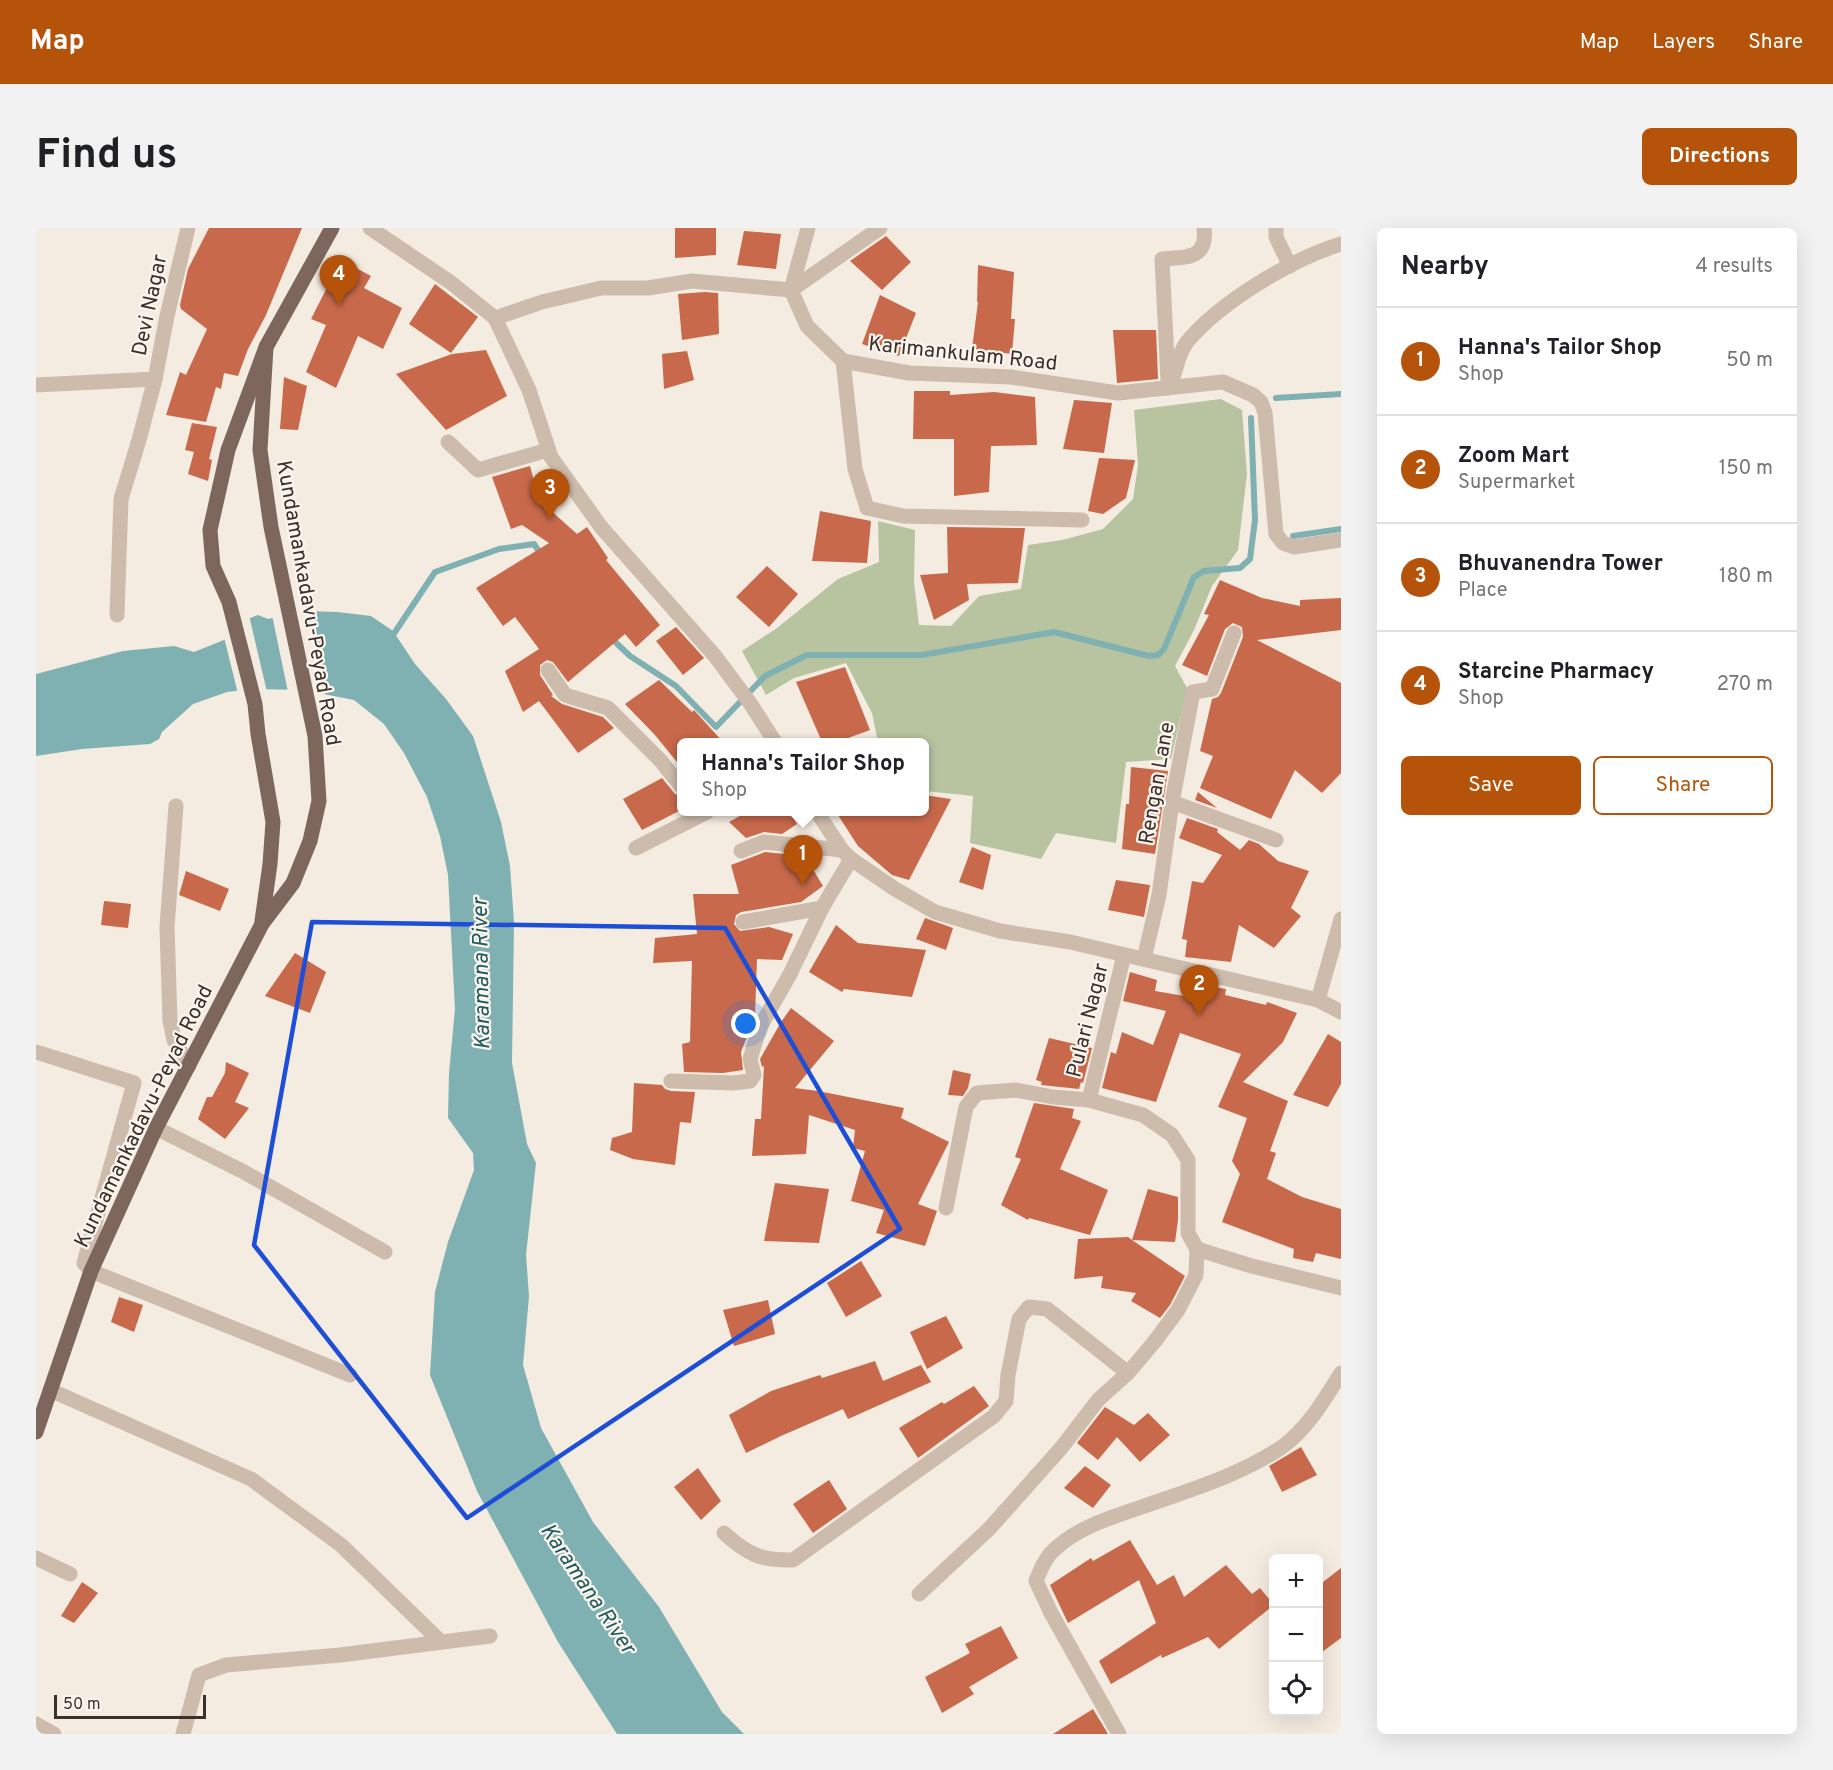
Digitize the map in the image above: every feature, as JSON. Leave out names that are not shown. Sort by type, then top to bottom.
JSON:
[{"type":"main road","name":"Kundamankadavu-Peyad Road","points":[[262,924],[273,822],[255,704],[229,602],[213,566],[210,530],[228,450],[266,347],[332,228]]},
{"type":"main road","name":"Kundamankadavu-Peyad Road","points":[[36,1432],[92,1270],[156,1128],[262,924],[293,883],[310,841],[319,801],[315,736],[273,538],[260,450],[266,347]]},
{"type":"street","name":"Devi Nagar","points":[[36,385],[155,380],[167,316],[188,228]]},
{"type":"street","points":[[370,228],[450,282],[495,318],[529,390],[551,457],[601,527],[715,656],[771,738]]},
{"type":"street","points":[[791,290],[808,228]]},
{"type":"street","points":[[495,318],[542,302],[601,288],[648,288],[692,281],[791,290],[880,228]]},
{"type":"street","points":[[1168,388],[1162,259],[1192,256],[1201,250],[1205,241],[1204,228]]},
{"type":"street","points":[[1276,228],[1276,237],[1290,266]]},
{"type":"street","points":[[1168,388],[1175,378],[1179,355],[1186,343],[1238,298],[1290,266],[1320,251],[1341,244]]},
{"type":"street","name":"Karimankulam Road","points":[[791,290],[807,326],[843,361],[909,373],[1011,377],[1118,393],[1223,382],[1253,395],[1261,402],[1265,413],[1276,534],[1283,543],[1294,547],[1341,540]]},
{"type":"street","points":[[843,361],[855,469],[867,508],[903,516],[1082,520]]},
{"type":"street","points":[[117,615],[121,499],[155,380]]},
{"type":"street","points":[[448,442],[478,470],[548,450]]},
{"type":"street","name":"Rengan Lane","points":[[1144,959],[1159,896],[1172,802],[1193,692],[1212,689],[1234,633]]},
{"type":"street","points":[[548,670],[565,695],[608,708],[660,760],[677,782]]},
{"type":"street","points":[[1172,802],[1276,840]]},
{"type":"street","points":[[176,806],[167,927],[170,1021],[174,1040],[189,1066]]},
{"type":"street","points":[[636,848],[696,816]]},
{"type":"street","points":[[821,816],[846,855],[895,889],[935,912],[1000,931],[1070,942],[1318,1000],[1341,1012]]},
{"type":"street","points":[[741,850],[764,842],[846,855]]},
{"type":"street","points":[[671,1081],[733,1083],[750,1081],[754,1075],[750,1059],[760,1028],[790,974],[846,855]]},
{"type":"street","points":[[743,922],[822,908]]},
{"type":"street","points":[[1318,1000],[1341,919]]},
{"type":"street","name":"Pulari Nagar","points":[[1124,955],[1089,1100],[1143,1114],[1172,1135],[1188,1160],[1188,1233],[1197,1249]]},
{"type":"street","points":[[36,1053],[134,1083],[84,1263],[92,1270],[350,1375]]},
{"type":"street","points":[[946,1208],[966,1107],[977,1093],[1016,1090],[1089,1100]]},
{"type":"street","points":[[156,1128],[244,1172],[386,1252]]},
{"type":"street","points":[[919,1594],[989,1529],[1062,1447],[1098,1400],[1128,1373],[1178,1310],[1196,1275],[1197,1249],[1248,1265],[1341,1288]]},
{"type":"street","points":[[724,1533],[741,1548],[770,1561],[793,1560],[994,1416],[1005,1401],[1019,1319],[1029,1306],[1047,1309],[1128,1373]]},
{"type":"street","points":[[1119,1734],[1051,1613],[1036,1581],[1043,1564],[1055,1549],[1089,1525],[1209,1483],[1261,1460],[1283,1446],[1302,1430],[1341,1373]]},
{"type":"street","points":[[50,1390],[251,1479],[341,1545],[441,1642]]},
{"type":"street","points":[[36,1558],[70,1574]]},
{"type":"street","points":[[183,1734],[199,1675],[226,1665],[340,1655],[490,1636]]},
{"type":"street","points":[[36,1724],[54,1734]]},
{"type":"highlighted area","points":[[312,922],[725,928],[900,1229],[467,1518],[254,1245]]},
{"type":"green space","points":[[1221,399],[1242,410],[1247,474],[1238,550],[1212,586],[1194,630],[1175,666],[1187,688],[1171,759],[1126,762],[1116,843],[1056,833],[1041,859],[970,843],[973,796],[929,791],[929,738],[877,738],[872,713],[846,663],[794,678],[766,695],[742,651],[777,628],[838,579],[879,562],[878,521],[915,530],[914,582],[919,625],[951,626],[979,596],[1021,589],[1028,545],[1062,540],[1103,529],[1133,499],[1138,465],[1134,410]]},
{"type":"water","name":"Karamana River","points":[[307,611],[371,616],[393,631],[415,664],[446,699],[473,736],[501,822],[510,866],[514,922],[512,1063],[527,1144],[536,1163],[526,1255],[529,1296],[523,1365],[541,1428],[593,1522],[659,1607],[722,1712],[744,1734],[617,1734],[558,1642],[477,1491],[430,1375],[435,1292],[448,1242],[474,1170],[473,1153],[448,1118],[449,1073],[455,1009],[448,875],[440,836],[427,797],[404,753],[384,724],[354,700],[303,690],[252,689],[227,692],[193,704],[162,732],[159,739],[150,744],[82,749],[36,756],[36,674],[123,651],[174,646],[194,652],[234,636],[248,619],[258,615],[268,619]]},
{"type":"pier","points":[[307,608],[325,697],[288,692],[272,615]]},
{"type":"pier","points":[[249,615],[267,692],[238,694],[224,637],[233,633]]},
{"type":"building","points":[[209,228],[302,228],[238,376],[224,373],[221,389],[216,387],[206,422],[166,415],[180,372],[186,375],[207,329],[181,309],[180,305],[188,269]]},
{"type":"building","points":[[675,228],[716,228],[716,255],[675,258]]},
{"type":"building","points":[[744,231],[781,234],[776,269],[737,265]]},
{"type":"building","points":[[886,236],[911,262],[882,290],[850,261]]},
{"type":"building","points":[[341,260],[371,276],[364,288],[402,308],[383,349],[358,336],[336,388],[306,372],[326,325],[311,319]]},
{"type":"building","points":[[978,265],[1014,272],[1011,319],[1015,319],[1012,354],[972,349],[978,302]]},
{"type":"building","points":[[435,284],[478,317],[451,353],[409,324]]},
{"type":"building","points":[[718,293],[719,334],[682,340],[678,294]]},
{"type":"building","points":[[880,295],[916,313],[899,356],[862,344]]},
{"type":"building","points":[[1113,330],[1156,330],[1158,379],[1117,383]]},
{"type":"building","points":[[486,350],[507,396],[446,430],[396,374],[452,354]]},
{"type":"building","points":[[687,351],[694,380],[664,389],[662,354]]},
{"type":"building","points":[[284,377],[307,386],[298,430],[280,429]]},
{"type":"building","points":[[914,391],[950,391],[950,395],[994,392],[1035,397],[1037,445],[991,446],[989,492],[954,496],[954,439],[913,439]]},
{"type":"building","points":[[1074,400],[1112,403],[1104,453],[1063,449]]},
{"type":"building","points":[[192,423],[217,427],[209,459],[212,460],[208,481],[188,474],[194,452],[185,450]]},
{"type":"building","points":[[1099,458],[1135,460],[1126,498],[1103,514],[1088,511]]},
{"type":"building","points":[[530,466],[539,500],[577,534],[587,527],[608,558],[606,560],[660,625],[636,647],[625,634],[568,682],[553,662],[547,660],[540,665],[540,675],[553,695],[551,696],[562,704],[603,717],[614,728],[578,753],[539,701],[523,712],[505,671],[539,649],[515,617],[503,626],[476,588],[549,543],[522,525],[511,529],[492,477]]},
{"type":"building","points":[[820,511],[871,521],[867,563],[812,561]]},
{"type":"building","points":[[947,527],[1025,528],[1018,583],[967,584],[969,600],[934,620],[920,575],[948,573]]},
{"type":"building","points":[[767,566],[798,594],[769,627],[736,597]]},
{"type":"building","points":[[1220,580],[1262,598],[1300,606],[1300,600],[1341,598],[1341,630],[1257,640],[1341,683],[1341,773],[1322,793],[1295,770],[1271,819],[1200,788],[1213,756],[1200,751],[1212,699],[1221,693],[1243,637],[1242,627],[1233,623],[1225,629],[1207,676],[1182,665],[1209,615],[1204,614]]},
{"type":"building","points":[[676,627],[704,658],[683,675],[656,641]]},
{"type":"building","points":[[845,667],[870,730],[848,738],[820,738],[796,682]]},
{"type":"building","points":[[659,680],[692,712],[694,710],[719,738],[677,738],[677,762],[625,704]]},
{"type":"building","points":[[1131,767],[1168,771],[1155,854],[1122,849],[1126,804],[1129,804]]},
{"type":"building","points":[[662,778],[677,795],[677,812],[642,830],[623,799]]},
{"type":"building","points":[[1198,792],[1217,808],[1195,800]]},
{"type":"building","points":[[929,796],[951,799],[909,880],[892,875],[858,846],[839,816],[929,816]]},
{"type":"building","points":[[740,816],[792,816],[797,824],[782,834],[764,832],[746,838],[729,822]]},
{"type":"building","points":[[1187,818],[1218,829],[1217,832],[1240,850],[1249,840],[1259,844],[1278,861],[1309,871],[1291,908],[1301,916],[1274,948],[1239,925],[1231,962],[1185,957],[1187,940],[1182,939],[1192,881],[1203,883],[1222,855],[1179,838]]},
{"type":"building","points":[[972,847],[991,855],[983,890],[959,882]]},
{"type":"building","points":[[765,852],[805,856],[823,886],[801,902],[741,912],[736,915],[734,924],[740,931],[769,927],[793,934],[782,960],[757,959],[755,1016],[741,1052],[743,1070],[723,1073],[684,1072],[682,1044],[690,1042],[692,961],[653,963],[655,938],[697,934],[693,894],[739,894],[731,865]]},
{"type":"building","points":[[186,871],[229,889],[220,911],[179,895]]},
{"type":"building","points":[[1116,880],[1150,885],[1144,917],[1108,910]]},
{"type":"building","points":[[104,901],[131,904],[128,928],[101,925]]},
{"type":"building","points":[[925,918],[953,928],[946,950],[916,939]]},
{"type":"building","points":[[836,925],[858,943],[926,950],[912,997],[844,989],[842,992],[809,972]]},
{"type":"building","points":[[295,953],[326,972],[310,1013],[265,996]]},
{"type":"building","points":[[1130,972],[1157,980],[1155,991],[1202,999],[1207,986],[1226,989],[1225,995],[1266,1005],[1267,1002],[1297,1013],[1283,1042],[1243,1082],[1288,1101],[1270,1151],[1276,1153],[1267,1179],[1302,1197],[1341,1209],[1341,1259],[1316,1253],[1313,1262],[1293,1258],[1294,1249],[1222,1222],[1240,1174],[1232,1161],[1247,1118],[1218,1107],[1241,1054],[1180,1033],[1156,1102],[1102,1088],[1111,1052],[1116,1054],[1122,1032],[1153,1045],[1166,1011],[1123,1001]]},
{"type":"building","points":[[791,1008],[834,1041],[795,1088],[904,1108],[901,1118],[949,1142],[918,1204],[937,1211],[925,1246],[876,1233],[884,1210],[851,1201],[865,1151],[853,1148],[855,1130],[809,1115],[806,1154],[752,1156],[755,1119],[761,1119],[764,1066],[762,1067],[760,1059]]},
{"type":"building","points":[[1328,1034],[1341,1042],[1341,1084],[1328,1107],[1293,1095]]},
{"type":"building","points":[[1049,1038],[1092,1048],[1083,1083],[1081,1082],[1079,1089],[1041,1085],[1042,1082],[1036,1080]]},
{"type":"building","points":[[226,1062],[249,1073],[235,1102],[249,1108],[225,1139],[198,1119],[207,1097],[212,1097],[225,1073]]},
{"type":"building","points":[[953,1070],[971,1074],[968,1088],[963,1096],[948,1095]]},
{"type":"building","points":[[634,1083],[662,1085],[671,1091],[695,1092],[691,1123],[680,1122],[675,1165],[633,1159],[610,1150],[612,1138],[632,1132]]},
{"type":"building","points":[[1034,1103],[1074,1109],[1072,1118],[1081,1121],[1060,1169],[1108,1190],[1090,1235],[1029,1218],[1028,1220],[1001,1205],[1021,1159],[1015,1157]]},
{"type":"building","points":[[775,1183],[829,1189],[819,1243],[764,1241]]},
{"type":"building","points":[[1148,1189],[1178,1197],[1175,1242],[1132,1240]]},
{"type":"building","points":[[1128,1237],[1185,1276],[1170,1305],[1160,1318],[1131,1301],[1136,1293],[1101,1288],[1103,1276],[1074,1279],[1078,1239]]},
{"type":"building","points":[[861,1261],[882,1296],[846,1317],[827,1283]]},
{"type":"building","points":[[119,1297],[143,1305],[134,1332],[111,1322]]},
{"type":"building","points":[[768,1300],[775,1334],[734,1346],[723,1310]]},
{"type":"building","points":[[946,1316],[963,1348],[927,1369],[910,1332]]},
{"type":"building","points":[[875,1361],[883,1381],[921,1365],[931,1382],[848,1419],[843,1409],[746,1453],[729,1415],[771,1391]]},
{"type":"building","points":[[974,1386],[989,1406],[918,1458],[899,1428]]},
{"type":"building","points":[[1105,1407],[1134,1425],[1148,1413],[1170,1435],[1140,1462],[1117,1437],[1098,1460],[1077,1443]]},
{"type":"building","points":[[1301,1447],[1317,1475],[1282,1492],[1269,1466]]},
{"type":"building","points":[[1085,1466],[1111,1485],[1093,1508],[1064,1488]]},
{"type":"building","points":[[698,1468],[721,1501],[701,1520],[674,1487]]},
{"type":"building","points":[[829,1480],[847,1509],[813,1533],[793,1504]]},
{"type":"building","points":[[1130,1540],[1157,1585],[1174,1575],[1184,1597],[1226,1565],[1252,1594],[1260,1588],[1269,1599],[1269,1609],[1219,1649],[1208,1637],[1162,1658],[1161,1655],[1111,1684],[1099,1661],[1156,1623],[1139,1580],[1068,1623],[1050,1585],[1091,1558],[1093,1561]]},
{"type":"building","points":[[1341,1568],[1341,1638],[1323,1651],[1323,1608],[1323,1582]]},
{"type":"building","points":[[82,1582],[98,1593],[74,1623],[61,1616]]},
{"type":"building","points":[[1001,1626],[1018,1658],[969,1687],[974,1694],[942,1713],[925,1677],[970,1653],[965,1644]]},
{"type":"building","points":[[1093,1709],[1108,1734],[1053,1734]]},
{"type":"waterway","points":[[1276,398],[1341,394]]},
{"type":"waterway","points":[[610,637],[630,656],[676,686],[716,727],[765,676],[807,655],[922,655],[1054,632],[1149,656],[1158,655],[1164,649],[1194,577],[1204,571],[1240,568],[1250,559],[1255,520],[1251,418]]},
{"type":"waterway","points":[[1293,536],[1341,529]]},
{"type":"waterway","points":[[391,638],[435,572],[499,549],[534,544],[542,556]]},
{"type":"place","name":"Starcine Pharmacy","points":[[339,305]]},
{"type":"place","name":"Bhuvanendra Tower","points":[[550,519]]},
{"type":"place","name":"Hanna's Tailor Shop","points":[[803,885]]},
{"type":"place","name":"Zoom Mart","points":[[1199,1015]]}]
